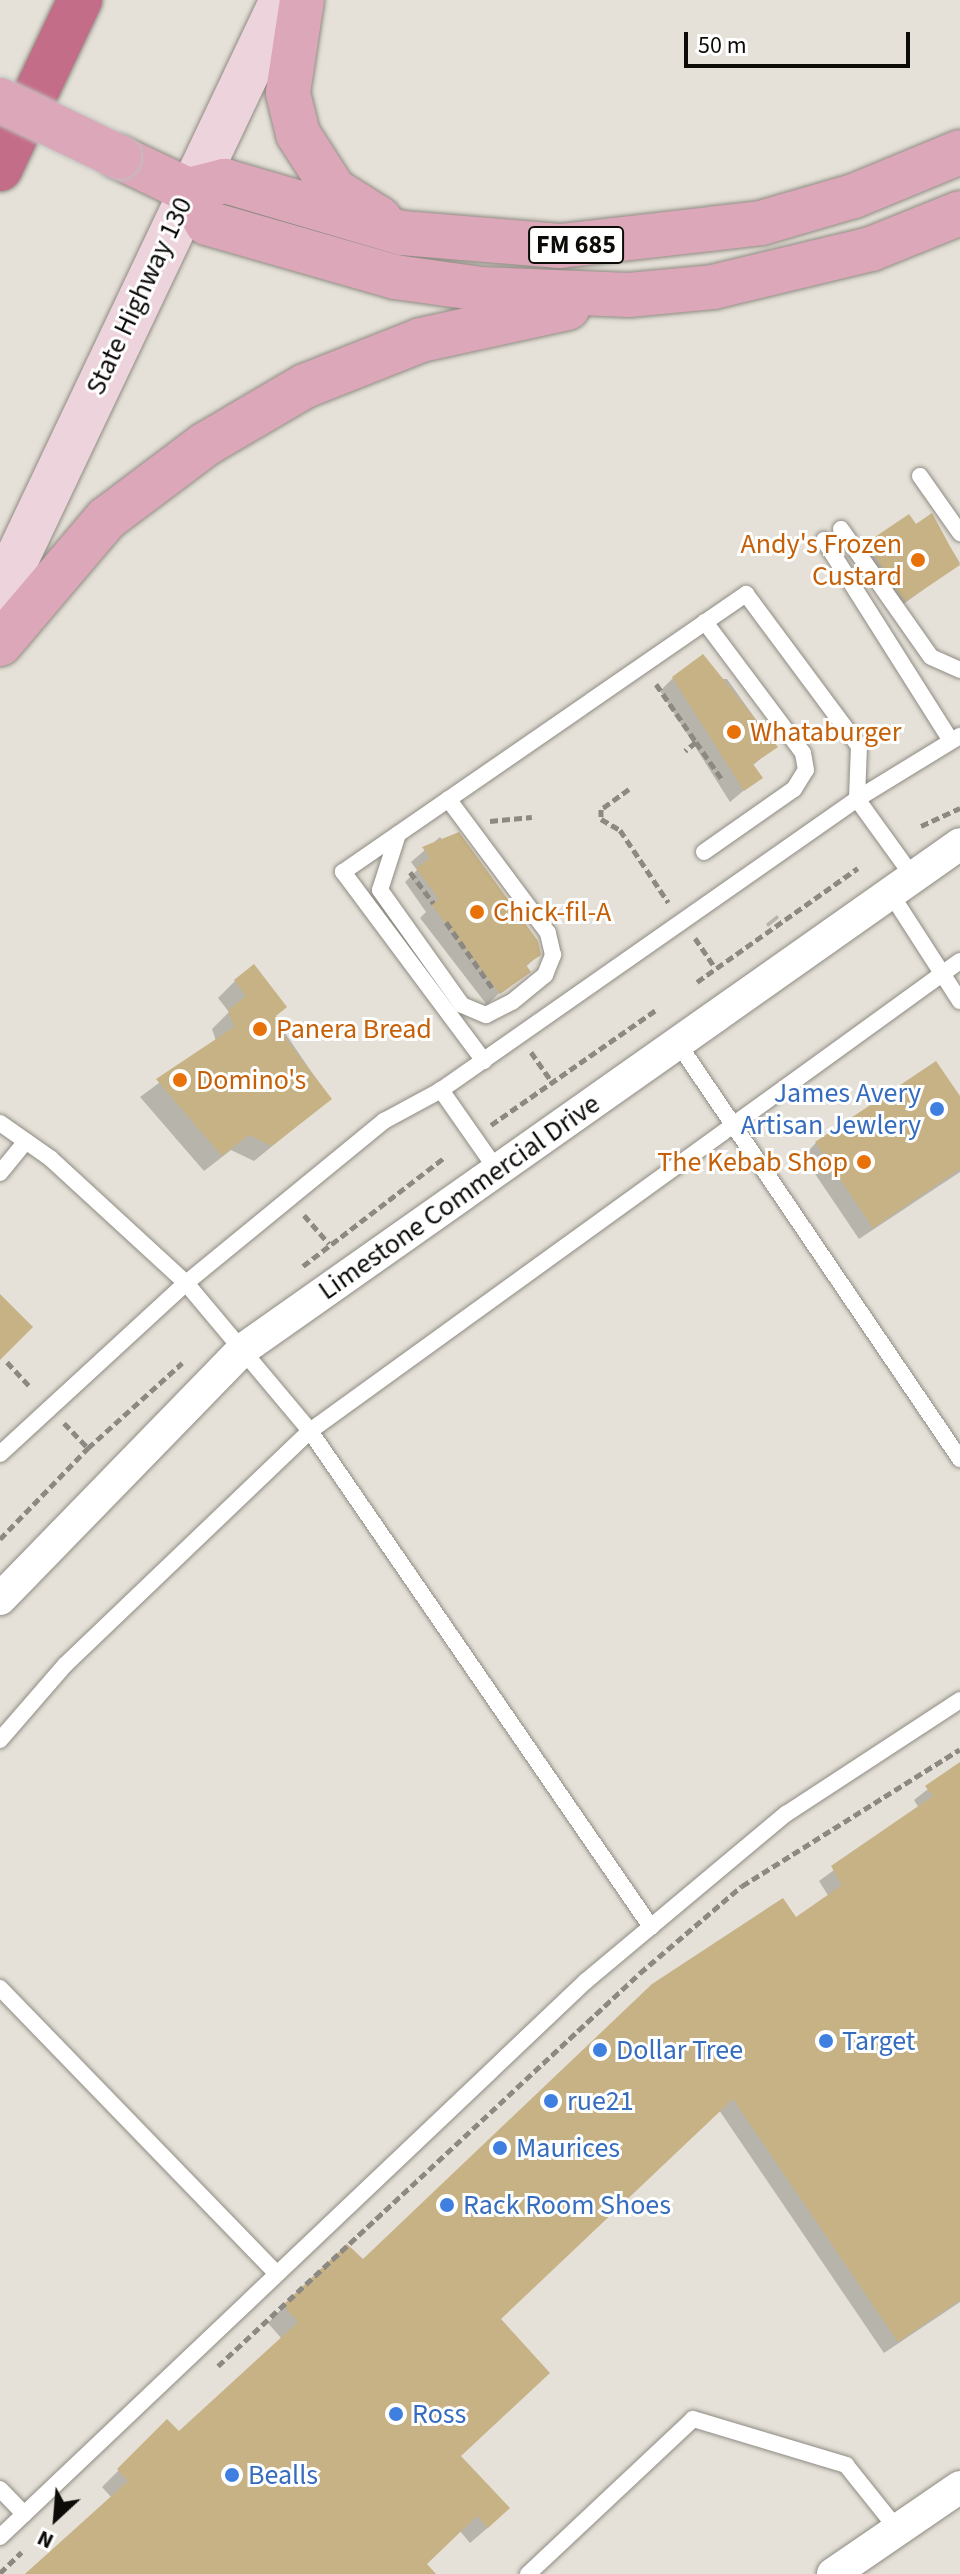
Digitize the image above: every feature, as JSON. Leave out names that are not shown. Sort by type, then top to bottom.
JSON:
[{"type":"highway","points":[[0,169],[80,0]]},
{"type":"main road","name":"State Highway 130","points":[[0,594],[188,190],[282,0]]},
{"type":"main road","points":[[302,0],[288,93],[298,134],[334,190],[402,233]]},
{"type":"main road","points":[[0,100],[188,190]]},
{"type":"main road","name":"FM 685","points":[[629,295],[395,277],[207,223],[188,190],[225,181],[402,233],[560,246],[700,235],[854,196],[960,152]]},
{"type":"main road","name":"FM 685","points":[[0,644],[106,519],[206,444],[305,386],[421,340],[629,295],[778,274],[871,249],[960,213]]},
{"type":"street","name":"Limestone Commercial Drive","points":[[0,1599],[242,1350],[900,883],[960,844]]},
{"type":"street","points":[[833,2574],[960,2487]]},
{"type":"lane","points":[[920,476],[960,533]]},
{"type":"lane","points":[[841,529],[931,657],[960,670]]},
{"type":"lane","points":[[0,1454],[186,1283],[384,1121],[441,1090],[857,799],[955,737],[824,540]]},
{"type":"lane","points":[[484,1061],[343,872],[746,594],[859,746],[857,799],[941,973],[960,1001]]},
{"type":"lane","points":[[704,852],[794,789],[806,770],[803,753],[705,622]]},
{"type":"lane","points":[[398,834],[380,890],[462,1005],[486,1015],[512,1002],[545,975],[553,955],[548,933],[448,799]]},
{"type":"lane","points":[[0,1740],[65,1665],[310,1431],[960,961]]},
{"type":"lane","points":[[677,1042],[960,1459]]},
{"type":"lane","points":[[441,1090],[497,1170]]},
{"type":"lane","points":[[0,1123],[26,1141],[186,1283],[310,1431],[651,1927]]},
{"type":"lane","points":[[0,1173],[26,1141]]},
{"type":"lane","points":[[0,2537],[277,2274],[651,1927],[786,1814],[960,1700]]},
{"type":"lane","points":[[0,1988],[277,2274]]},
{"type":"lane","points":[[528,2574],[693,2419],[846,2465],[897,2529]]},
{"type":"lane","points":[[0,2489],[24,2514]]},
{"type":"path","points":[[656,684],[721,778]]},
{"type":"path","points":[[685,751],[696,742]]},
{"type":"path","points":[[629,789],[601,809],[601,819],[620,830],[668,902]]},
{"type":"path","points":[[403,863],[433,903]]},
{"type":"path","points":[[697,982],[714,967],[858,868]]},
{"type":"path","points":[[446,922],[465,950]]},
{"type":"path","points":[[692,934],[714,967]]},
{"type":"path","points":[[490,1126],[657,1009]]},
{"type":"path","points":[[297,1271],[444,1158]]},
{"type":"path","points":[[304,1215],[329,1244]]},
{"type":"path","points":[[0,1539],[88,1448],[185,1360]]},
{"type":"path","points":[[7,1362],[29,1386]]},
{"type":"path","points":[[60,1420],[88,1448]]},
{"type":"path","points":[[214,2369],[640,1973],[742,1886],[960,1749]]},
{"type":"path","points":[[0,2573],[26,2548]]},
{"type":"building","name":"Andy's Frozen Custard","points":[[932,513],[960,565],[905,602],[866,543],[909,514],[916,524]]},
{"type":"building","name":"Whataburger","points":[[703,654],[778,747],[753,764],[763,778],[744,791],[672,677]]},
{"type":"building","name":"Chick-fil-A","points":[[459,832],[538,941],[541,955],[526,965],[531,972],[500,994],[431,904],[439,899],[416,868],[430,858],[422,847]]},
{"type":"building","points":[[254,964],[287,1007],[276,1016],[285,1028],[280,1031],[332,1099],[272,1146],[249,1135],[222,1156],[156,1079],[234,1027],[228,1010],[246,996],[234,980]]},
{"type":"building","points":[[936,1061],[960,1096],[960,1169],[873,1228],[815,1142]]},
{"type":"building","points":[[0,1294],[33,1327],[0,1360]]},
{"type":"building","points":[[960,1762],[960,2300],[898,2342],[733,2099],[501,2319],[550,2373],[461,2456],[510,2508],[488,2528],[477,2516],[427,2564],[436,2574],[25,2574],[128,2481],[117,2469],[167,2419],[179,2431],[298,2322],[283,2305],[347,2244],[363,2259],[652,1984],[783,1898],[796,1917],[842,1885],[831,1866],[933,1796],[925,1786]]},
{"type":"place","name":"Andy's Frozen Custard","points":[[918,560]]},
{"type":"place","name":"Whataburger","points":[[734,732]]},
{"type":"place","name":"Chick-fil-A","points":[[477,912]]},
{"type":"place","name":"Panera Bread","points":[[260,1029]]},
{"type":"place","name":"Domino's","points":[[180,1080]]},
{"type":"place","name":"James Avery Artisan Jewlery","points":[[937,1109]]},
{"type":"place","name":"The Kebab Shop","points":[[864,1162]]},
{"type":"place","name":"Target","points":[[826,2041]]},
{"type":"place","name":"Dollar Tree","points":[[600,2050]]},
{"type":"place","name":"rue21","points":[[551,2101]]},
{"type":"place","name":"Maurices","points":[[500,2148]]},
{"type":"place","name":"Rack Room Shoes","points":[[447,2205]]},
{"type":"place","name":"Ross","points":[[396,2414]]},
{"type":"place","name":"Bealls","points":[[232,2475]]}]
